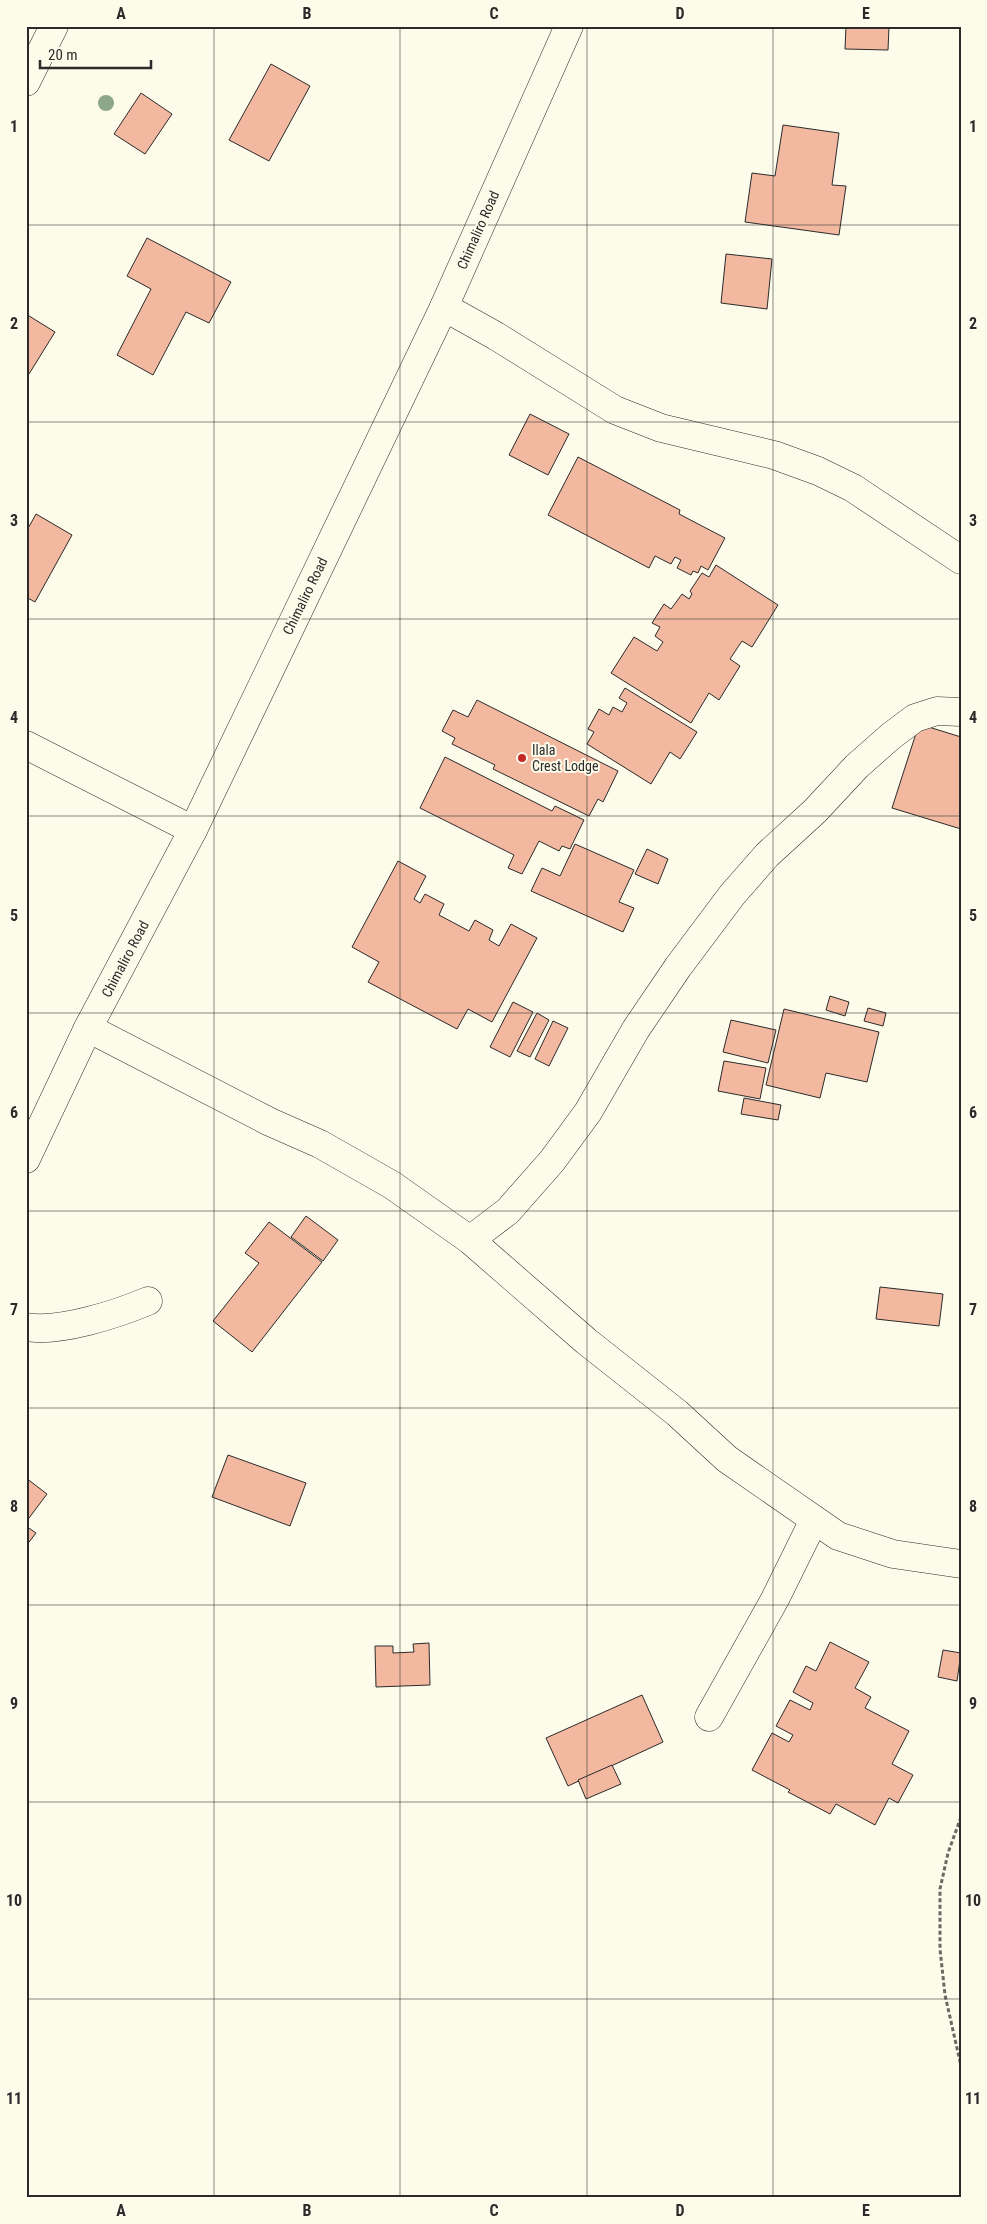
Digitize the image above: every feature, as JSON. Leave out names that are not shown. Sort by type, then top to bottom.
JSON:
[{"type":"street","points":[[26,82],[54,26]]},
{"type":"street","name":"Chimaliro Road","points":[[26,1159],[88,1028],[193,830],[444,308],[569,26]]},
{"type":"street","points":[[444,308],[496,336],[554,374],[615,410],[660,428],[774,455],[818,471],[853,488],[961,560]]},
{"type":"street","points":[[470,1240],[508,1211],[552,1161],[588,1112],[636,1029],[678,967],[732,894],[768,854],[815,811],[857,766],[915,718],[936,711],[961,712]]},
{"type":"street","points":[[26,745],[193,830]]},
{"type":"street","points":[[88,1028],[270,1122],[329,1149],[392,1185],[470,1240],[586,1341],[676,1413],[727,1459],[838,1536],[893,1554],[961,1564]]},
{"type":"street","points":[[26,1327],[34,1329],[67,1325],[122,1311],[148,1302]]},
{"type":"street","points":[[709,1717],[775,1599],[814,1520]]},
{"type":"path","points":[[961,1817],[948,1853],[940,1889],[940,1949],[945,1995],[961,2066]]},
{"type":"building","points":[[846,26],[889,26],[888,50],[845,49]]},
{"type":"building","points":[[271,64],[310,86],[269,161],[229,140]]},
{"type":"building","points":[[141,93],[172,114],[145,154],[114,134]]},
{"type":"building","points":[[783,125],[839,133],[832,185],[846,186],[839,235],[745,222],[752,173],[775,176]]},
{"type":"building","points":[[147,238],[231,282],[209,323],[186,312],[153,375],[117,355],[151,289],[127,276]]},
{"type":"building","points":[[726,254],[772,259],[767,309],[721,303]]},
{"type":"building","points":[[26,314],[55,332],[29,374],[26,372]]},
{"type":"building","points":[[530,414],[569,434],[548,475],[509,455]]},
{"type":"building","points":[[578,457],[680,510],[679,514],[725,538],[708,570],[701,566],[698,573],[693,571],[691,575],[677,568],[681,560],[675,557],[671,564],[655,556],[649,568],[548,515]]},
{"type":"building","points":[[36,514],[72,535],[35,602],[26,597],[26,532]]},
{"type":"building","points":[[716,565],[778,605],[752,647],[742,641],[730,659],[740,666],[719,700],[709,693],[691,723],[611,673],[634,637],[657,651],[663,642],[655,636],[660,627],[652,623],[664,604],[671,609],[682,594],[689,599],[692,594],[690,591],[702,573],[709,577]]},
{"type":"building","points":[[625,688],[697,732],[680,759],[670,752],[651,784],[587,744],[594,732],[588,729],[599,709],[609,715],[613,707],[622,712],[627,703],[619,698]]},
{"type":"building","points":[[477,700],[618,771],[603,802],[598,799],[589,816],[493,769],[495,765],[452,744],[455,738],[442,731],[453,710],[468,717]]},
{"type":"building","points":[[919,724],[961,737],[961,829],[892,808]]},
{"type":"building","points":[[445,757],[552,811],[555,806],[584,820],[570,849],[562,846],[559,851],[539,841],[522,874],[508,868],[514,855],[420,808]]},
{"type":"building","points":[[575,844],[634,870],[619,902],[634,908],[623,932],[531,891],[542,868],[560,876]]},
{"type":"building","points":[[647,849],[668,859],[658,884],[635,874]]},
{"type":"building","points":[[398,861],[426,876],[414,899],[420,903],[425,894],[444,904],[439,915],[469,931],[475,920],[493,930],[489,940],[499,946],[511,924],[537,938],[492,1022],[468,1009],[457,1029],[368,982],[379,962],[352,947]]},
{"type":"building","points":[[830,996],[849,1002],[845,1016],[826,1010]]},
{"type":"building","points":[[513,1002],[533,1012],[510,1057],[490,1047]]},
{"type":"building","points":[[868,1008],[886,1013],[883,1026],[864,1021]]},
{"type":"building","points":[[784,1009],[879,1032],[867,1082],[826,1073],[820,1098],[766,1085]]},
{"type":"building","points":[[537,1013],[549,1020],[530,1057],[517,1051]]},
{"type":"building","points":[[731,1020],[776,1030],[768,1063],[723,1052]]},
{"type":"building","points":[[553,1021],[568,1028],[549,1066],[535,1059]]},
{"type":"building","points":[[724,1061],[766,1068],[760,1099],[718,1091]]},
{"type":"building","points":[[744,1098],[781,1105],[778,1120],[741,1114]]},
{"type":"building","points":[[306,1216],[338,1240],[323,1261],[291,1237]]},
{"type":"building","points":[[269,1222],[322,1262],[252,1352],[213,1321],[259,1263],[245,1253]]},
{"type":"building","points":[[880,1287],[943,1294],[939,1326],[876,1319]]},
{"type":"building","points":[[228,1455],[306,1483],[290,1526],[212,1497]]},
{"type":"building","points":[[26,1478],[47,1494],[26,1522]]},
{"type":"building","points":[[26,1526],[36,1533],[26,1546]]},
{"type":"building","points":[[830,1642],[869,1662],[855,1688],[871,1697],[865,1708],[909,1731],[892,1764],[913,1775],[898,1803],[889,1798],[875,1825],[836,1804],[830,1814],[752,1770],[772,1733],[789,1742],[793,1735],[776,1726],[790,1700],[810,1710],[813,1703],[793,1692],[806,1666],[816,1671]]},
{"type":"building","points":[[429,1643],[430,1685],[376,1687],[375,1646],[393,1646],[393,1653],[414,1652],[413,1644]]},
{"type":"building","points":[[943,1650],[961,1653],[957,1681],[938,1677]]},
{"type":"building","points":[[642,1695],[663,1742],[568,1786],[546,1738]]},
{"type":"building","points":[[612,1765],[621,1784],[586,1799],[578,1780]]},
{"type":"place","name":"Ilala Crest Lodge","points":[[522,758]]}]
